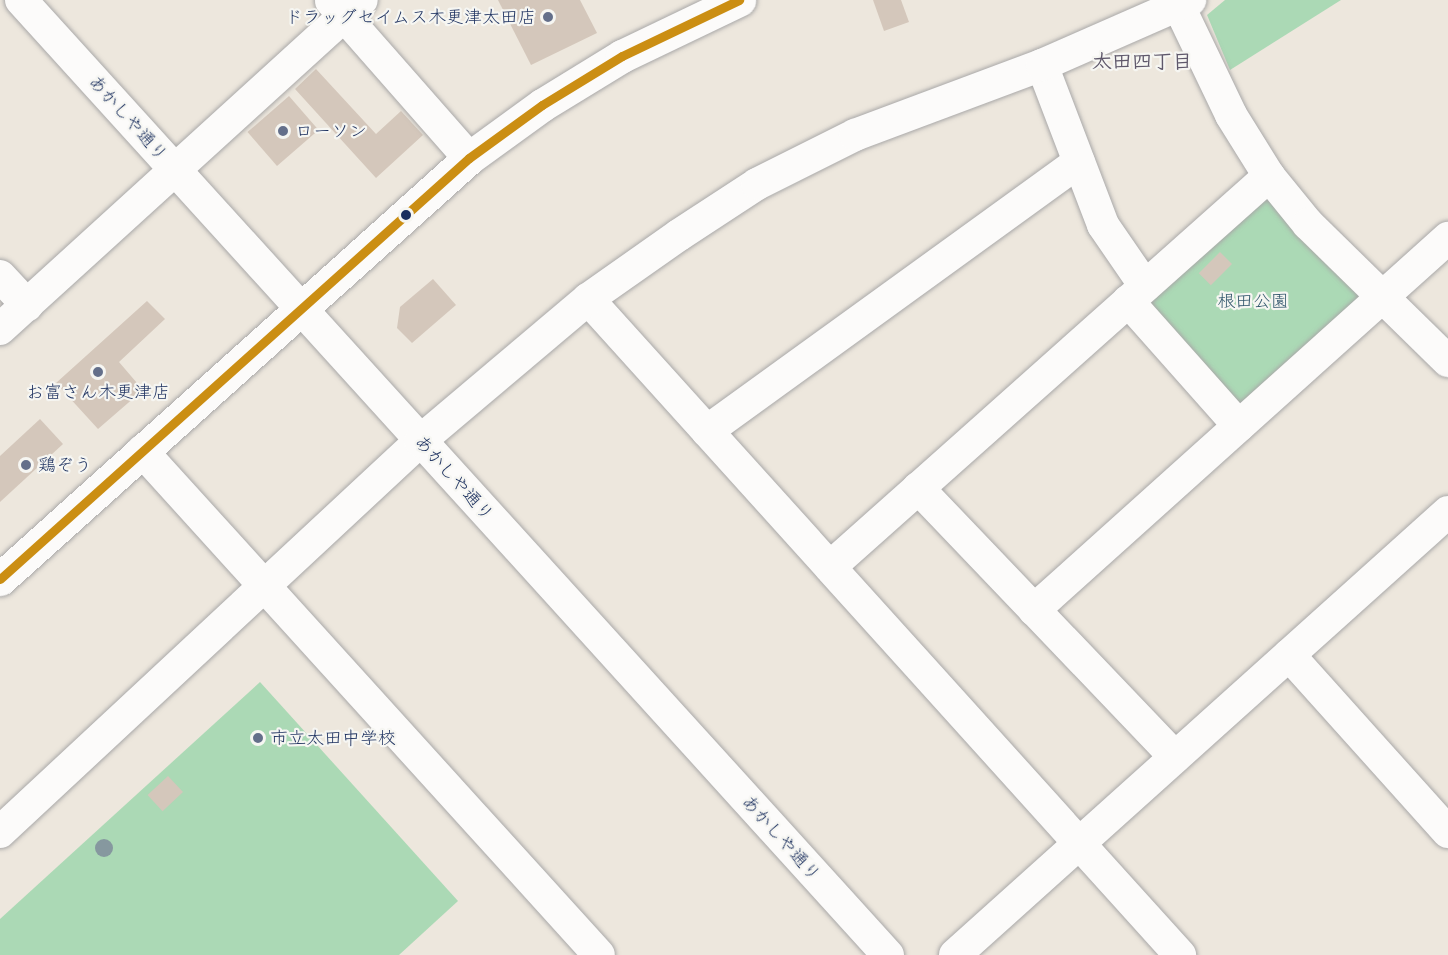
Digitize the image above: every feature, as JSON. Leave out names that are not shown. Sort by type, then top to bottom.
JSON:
[{"type":"main road","points":[[0,579],[468,158],[542,105],[622,56],[739,0]]},
{"type":"street","name":"あかしや通り","points":[[21,0],[888,955]]},
{"type":"street","points":[[0,832],[267,586],[420,441],[588,299],[757,184],[855,135],[1042,65],[1182,2],[1231,115],[1269,176],[1308,224],[1448,361]]},
{"type":"street","points":[[0,329],[176,172],[346,5],[468,158]]},
{"type":"street","points":[[1042,65],[1103,225],[1137,293],[1239,426]]},
{"type":"street","points":[[707,431],[1079,162]]},
{"type":"street","points":[[830,567],[1269,176]]},
{"type":"street","points":[[1034,610],[1448,238]]},
{"type":"street","points":[[0,276],[27,305]]},
{"type":"street","points":[[588,299],[1180,955]]},
{"type":"street","points":[[142,450],[598,955]]},
{"type":"street","points":[[918,488],[1175,757]]},
{"type":"street","points":[[954,955],[1448,512]]},
{"type":"street","points":[[1289,655],[1448,832]]},
{"type":"green space","points":[[1225,0],[1341,0],[1230,70],[1207,15]]},
{"type":"green space","name":"根田公園","points":[[1267,184],[1376,297],[1249,420],[1140,307]]},
{"type":"green space","name":"市立太田中学校","points":[[260,682],[458,901],[399,955],[0,955],[0,919]]},
{"type":"building","name":"ドラッグセイムス木更津太田店","points":[[498,0],[580,0],[597,33],[531,65]]},
{"type":"building","points":[[873,0],[901,0],[909,22],[884,31]]},
{"type":"building","points":[[316,69],[376,134],[401,111],[423,135],[376,178],[295,89]]},
{"type":"building","name":"ローソン","points":[[289,96],[319,130],[277,166],[247,132]]},
{"type":"building","points":[[1220,252],[1232,264],[1211,285],[1199,273]]},
{"type":"building","points":[[433,279],[456,305],[412,343],[397,328],[400,307]]},
{"type":"building","name":"お富さん木更津店","points":[[147,301],[165,319],[119,362],[143,390],[98,429],[56,383]]},
{"type":"building","points":[[40,419],[63,444],[0,502],[0,456]]},
{"type":"building","points":[[168,776],[183,792],[163,811],[148,795]]},
{"type":"transit line","points":[[0,579],[469,158],[542,105],[622,56],[739,0]]},
{"type":"place","name":"ドラッグセイムス木更津太田店","points":[[548,17]]},
{"type":"place","name":"ローソン","points":[[283,131]]},
{"type":"place","name":"お富さん木更津店","points":[[98,372]]},
{"type":"place","name":"鶏ぞう","points":[[26,465]]},
{"type":"place","name":"市立太田中学校","points":[[258,738]]},
{"type":"district","name":"太田四丁目","points":[[1142,60]]}]
